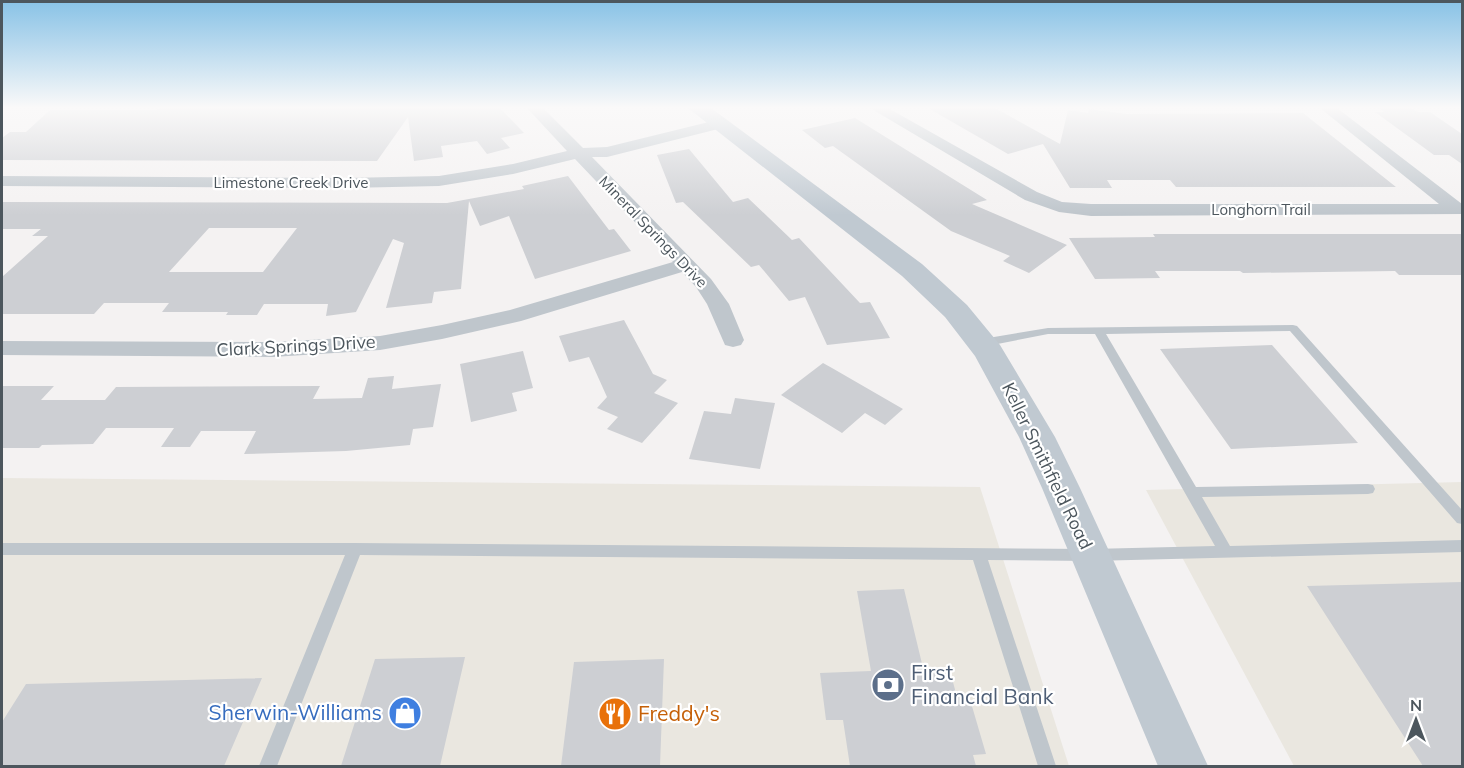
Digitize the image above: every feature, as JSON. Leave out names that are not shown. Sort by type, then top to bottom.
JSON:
[{"type":"main road","name":"Keller Smithfield Road","points":[[746,144],[912,270],[956,311],[982,343],[1014,393],[1037,437],[1183,766]]},
{"type":"street","name":"Mineral Springs Drive","points":[[568,144],[688,264],[718,304],[733,340]]},
{"type":"street","name":"Limestone Creek Drive","points":[[2,182],[410,183],[475,176],[577,153],[607,152],[629,144]]},
{"type":"street","name":"Longhorn Trail","points":[[940,144],[1031,196],[1059,207],[1091,210],[1460,209]]},
{"type":"street","points":[[1375,144],[1460,209]]},
{"type":"street","name":"Clark Springs Drive","points":[[2,348],[257,350],[328,348],[406,339],[505,319],[570,302],[688,264]]},
{"type":"lane","points":[[982,343],[1048,331],[1293,328],[1462,519]]},
{"type":"lane","points":[[1099,331],[1226,552]]},
{"type":"lane","points":[[1192,492],[1368,489]]},
{"type":"lane","points":[[2,549],[355,549],[1090,555],[1462,546]]},
{"type":"lane","points":[[268,766],[355,549]]},
{"type":"lane","points":[[979,555],[1047,766]]},
{"type":"shaded area","points":[[2,478],[980,487],[1069,766],[2,766]]},
{"type":"shaded area","points":[[1462,482],[1462,766],[1294,766],[1146,490]]},
{"type":"building","points":[[2,144],[389,144],[377,161],[2,160]]},
{"type":"building","points":[[412,144],[457,144],[441,146],[443,157],[414,161]]},
{"type":"building","points":[[479,144],[506,144],[510,148],[487,154]]},
{"type":"building","points":[[820,144],[897,144],[987,200],[972,204],[1067,245],[1029,273],[1003,261],[1010,256],[951,231],[833,146],[825,148]]},
{"type":"building","points":[[990,144],[1342,144],[1396,187],[1176,187],[1170,180],[1107,180],[1112,188],[1070,188],[1043,144],[1008,154]]},
{"type":"building","points":[[1419,144],[1462,144],[1462,164],[1449,155],[1434,155]]},
{"type":"building","points":[[689,149],[733,202],[748,198],[792,240],[799,238],[860,303],[870,302],[890,338],[827,345],[805,297],[789,301],[759,265],[751,267],[683,202],[676,203],[657,155]]},
{"type":"building","points":[[568,176],[609,230],[614,229],[631,251],[535,279],[509,216],[480,226],[469,201],[461,289],[434,292],[432,303],[386,308],[404,243],[393,239],[356,312],[326,316],[328,304],[264,304],[257,315],[226,315],[228,312],[162,312],[169,303],[104,303],[94,314],[2,314],[2,277],[48,236],[32,236],[41,229],[2,229],[2,202],[447,203],[524,189],[522,186]],"holes":[[[209,228],[297,228],[263,272],[169,272]]]},
{"type":"building","points":[[1153,234],[1462,234],[1462,275],[1399,275],[1395,271],[1243,273],[1240,271],[1155,271],[1160,278],[1095,279],[1069,238],[1155,237]]},
{"type":"building","points":[[624,320],[653,374],[667,380],[654,393],[678,403],[642,443],[607,429],[618,417],[597,408],[607,397],[589,357],[569,362],[559,336]]},
{"type":"building","points":[[1272,345],[1358,443],[1231,449],[1160,349]]},
{"type":"building","points":[[523,351],[533,388],[512,393],[517,411],[471,422],[460,364]]},
{"type":"building","points":[[823,363],[903,409],[885,425],[865,413],[842,433],[781,395]]},
{"type":"building","points":[[394,376],[392,389],[441,384],[433,427],[413,429],[410,445],[346,451],[244,454],[256,431],[201,431],[190,447],[161,447],[174,428],[106,428],[93,444],[2,448],[2,386],[54,386],[41,400],[105,400],[116,387],[320,386],[313,399],[362,398],[368,378]]},
{"type":"building","points":[[735,398],[775,403],[760,469],[689,459],[704,411],[731,414]]},
{"type":"building","points":[[1462,582],[1462,766],[1423,766],[1307,586]]},
{"type":"building","name":"First Financial Bank","points":[[904,589],[924,672],[950,671],[957,697],[969,696],[986,754],[973,755],[976,766],[850,766],[843,720],[826,720],[820,673],[871,671],[857,591]]},
{"type":"building","name":"Sherwin-Williams","points":[[465,657],[440,766],[341,766],[375,659]]},
{"type":"building","name":"Freddy's","points":[[664,659],[660,766],[561,766],[574,662]]},
{"type":"building","points":[[262,678],[224,766],[2,766],[2,722],[26,684]]},
{"type":"place","name":"First Financial Bank","points":[[888,685]]},
{"type":"place","name":"Sherwin-Williams","points":[[405,713]]},
{"type":"place","name":"Freddy's","points":[[615,714]]}]
